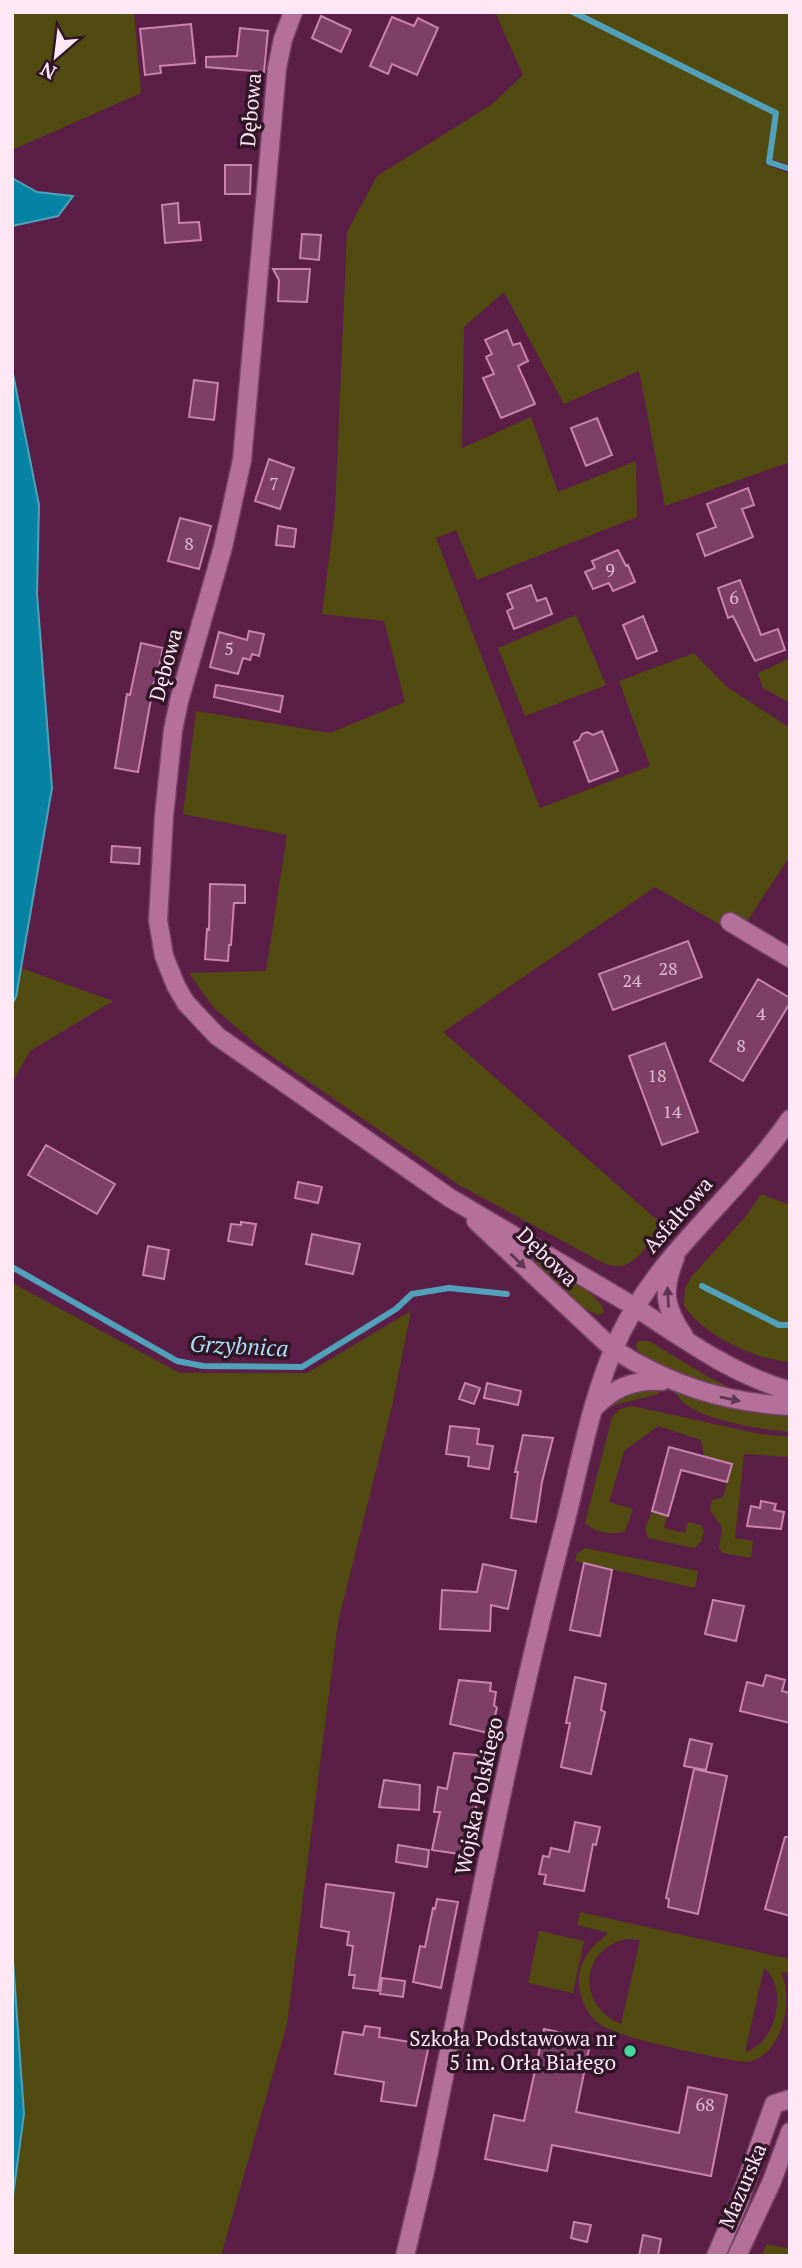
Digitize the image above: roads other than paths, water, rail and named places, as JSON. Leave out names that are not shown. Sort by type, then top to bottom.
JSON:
[{"type":"street","name":"Dębowa","points":[[293,12],[283,39],[277,68],[242,460],[226,537],[173,730],[164,816],[158,920],[169,971],[181,995],[197,1017],[217,1036],[450,1198],[635,1307],[740,1373],[790,1391]]},
{"type":"street","points":[[730,922],[790,958]]},
{"type":"street","name":"Asfaltowa","points":[[613,1349],[635,1307],[657,1274],[762,1155],[790,1119]]},
{"type":"street","name":"Dębowa","points":[[450,1198],[613,1349],[672,1382]]},
{"type":"street","points":[[683,1242],[667,1284],[667,1302],[676,1324],[695,1347]]},
{"type":"street","name":"Wojska Polskiego","points":[[405,2256],[535,1640],[594,1408],[613,1349]]},
{"type":"street","points":[[594,1408],[610,1394],[630,1383],[654,1380],[672,1382],[734,1399],[790,1406]]},
{"type":"street","points":[[716,2256],[739,2202],[774,2104],[790,2099]]},
{"type":"street","name":"Mazurska","points":[[737,2256],[790,2133]]},
{"type":"water","points":[[12,178],[37,192],[73,196],[58,216],[12,226]]},
{"type":"water","points":[[12,369],[39,505],[37,594],[52,788],[16,997],[12,1004]]},
{"type":"water","points":[[12,1946],[24,2114],[12,2203]]},
{"type":"waterway","points":[[573,12],[776,113],[769,162],[790,169]]},
{"type":"waterway","name":"Grzybnica","points":[[12,1267],[177,1361],[203,1366],[302,1367],[396,1309],[412,1294],[449,1288],[507,1294]]},
{"type":"waterway","points":[[702,1286],[779,1325],[790,1325]]},
{"type":"place","name":"Szkoła Podstawowa nr 5 im. Orła Białego","points":[[630,2051]]}]
